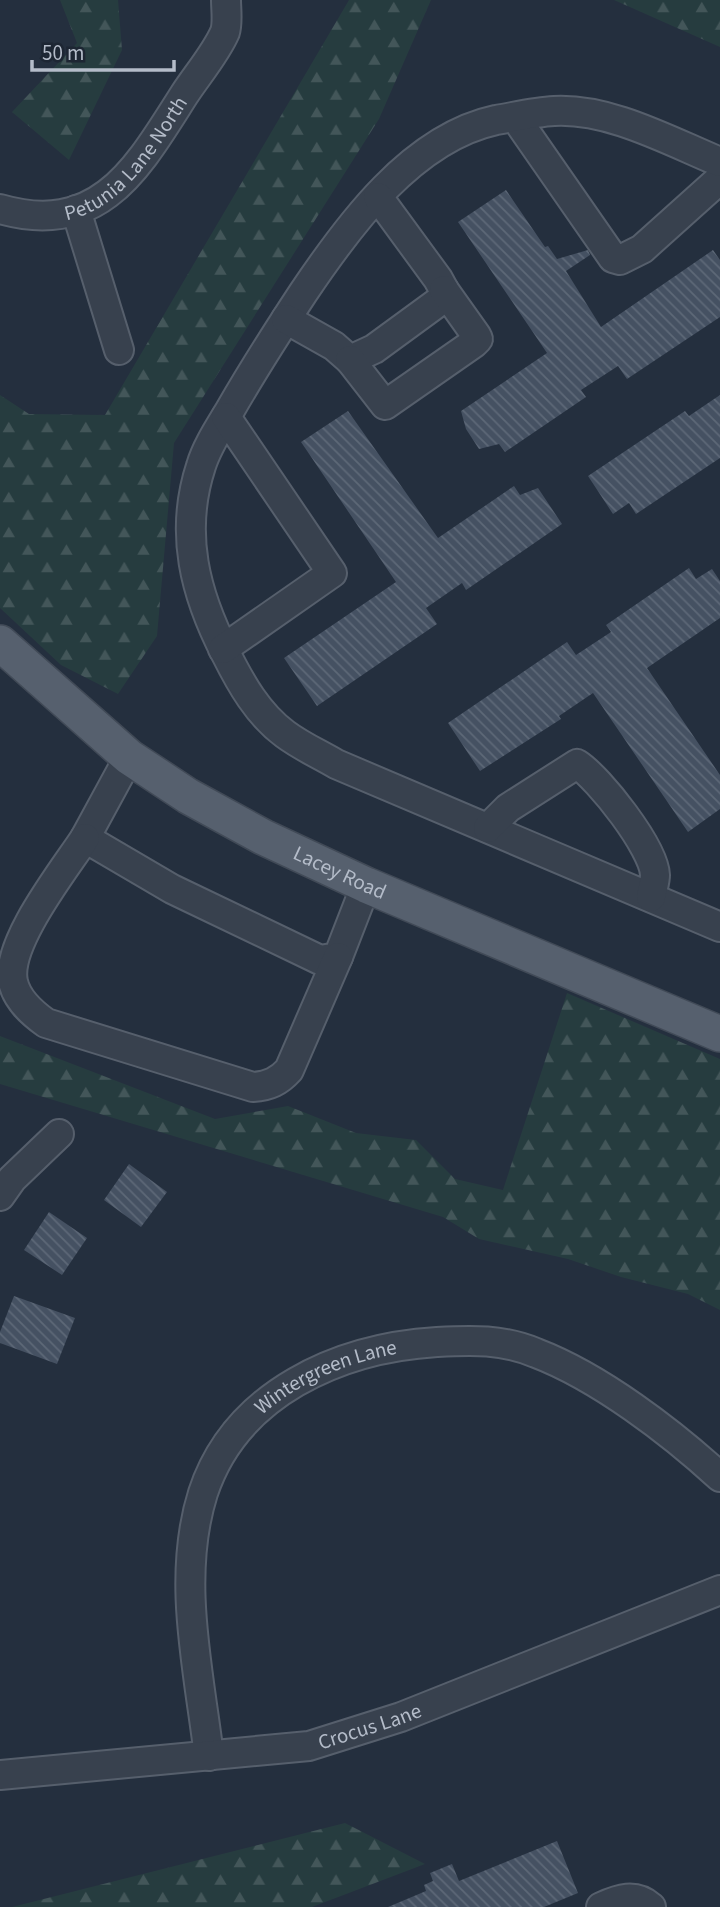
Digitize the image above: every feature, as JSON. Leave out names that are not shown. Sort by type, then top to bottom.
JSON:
[{"type":"main road","name":"Lacey Road","points":[[0,643],[129,757],[188,796],[252,831],[366,885],[717,1026]]},
{"type":"street","name":"Petunia Lane North","points":[[0,209],[24,216],[51,216],[76,210],[114,190],[135,170],[226,30],[226,0]]},
{"type":"street","points":[[720,162],[620,122],[586,114],[555,111],[493,121],[428,149],[378,197],[333,248],[286,319],[226,417],[201,465],[190,511],[190,543],[196,583],[205,612],[223,649],[257,706],[285,734],[336,764],[720,927]]},
{"type":"street","points":[[515,117],[613,258],[620,260],[642,249],[720,179]]},
{"type":"street","points":[[286,319],[334,346],[350,360],[385,405],[478,340],[378,197]]},
{"type":"street","points":[[76,210],[119,350]]},
{"type":"street","points":[[350,360],[374,349],[442,299],[444,290]]},
{"type":"street","points":[[223,649],[332,573],[226,417]]},
{"type":"street","points":[[129,757],[85,838],[23,936],[13,964],[12,981],[17,992],[32,1013],[46,1023],[253,1087],[265,1087],[281,1079],[289,1070],[366,885]]},
{"type":"street","points":[[488,828],[508,808],[577,764],[591,773],[648,853],[655,874],[651,897]]},
{"type":"street","points":[[85,838],[217,912],[320,960],[338,957]]},
{"type":"street","points":[[0,1196],[12,1179],[59,1134]]},
{"type":"street","name":"Wintergreen Lane","points":[[209,1756],[189,1590],[195,1528],[213,1465],[244,1424],[283,1388],[349,1357],[396,1345],[482,1339],[509,1344],[537,1353],[645,1416],[680,1440],[720,1477]]},
{"type":"street","name":"Crocus Lane","points":[[0,1776],[309,1746],[401,1717],[720,1590]]},
{"type":"street","points":[[601,1907],[625,1898],[636,1898],[652,1907]]},
{"type":"green space","points":[[60,0],[118,0],[122,50],[69,160],[12,112],[77,43]]},
{"type":"green space","points":[[349,0],[431,0],[379,119],[174,443],[157,636],[118,694],[61,665],[0,608],[0,395],[29,414],[105,415]]},
{"type":"green space","points":[[614,0],[720,0],[720,47]]},
{"type":"green space","points":[[567,993],[720,1059],[720,1310],[688,1294],[621,1277],[568,1259],[479,1239],[443,1217],[0,1084],[0,1036],[215,1119],[288,1106],[356,1133],[416,1140],[455,1179],[503,1190]]},
{"type":"green space","points":[[345,1823],[425,1864],[312,1907],[12,1907]]},
{"type":"building","points":[[506,190],[545,247],[548,246],[557,259],[588,250],[590,255],[566,271],[601,327],[713,250],[720,260],[720,317],[627,379],[618,366],[581,390],[586,397],[505,452],[499,444],[479,449],[466,429],[461,411],[547,353],[458,222]]},
{"type":"building","points":[[720,395],[720,458],[636,514],[629,503],[613,514],[588,476],[685,411],[689,416]]},
{"type":"building","points":[[348,411],[438,538],[514,486],[520,495],[538,488],[562,524],[466,590],[462,583],[426,608],[437,624],[317,706],[284,658],[396,582],[301,442]]},
{"type":"building","points":[[689,568],[696,579],[712,569],[720,581],[720,618],[647,668],[720,775],[720,809],[688,832],[593,693],[559,716],[561,719],[480,771],[448,723],[567,642],[576,655],[611,632],[606,625]]},
{"type":"building","points":[[129,1164],[167,1192],[141,1227],[104,1200]]},
{"type":"building","points":[[49,1212],[87,1238],[62,1275],[24,1250]]},
{"type":"building","points":[[14,1296],[75,1318],[57,1364],[0,1343],[0,1332]]},
{"type":"building","points":[[557,1841],[578,1893],[544,1907],[388,1907],[426,1891],[424,1885],[433,1881],[430,1873],[452,1864],[459,1881]]}]
